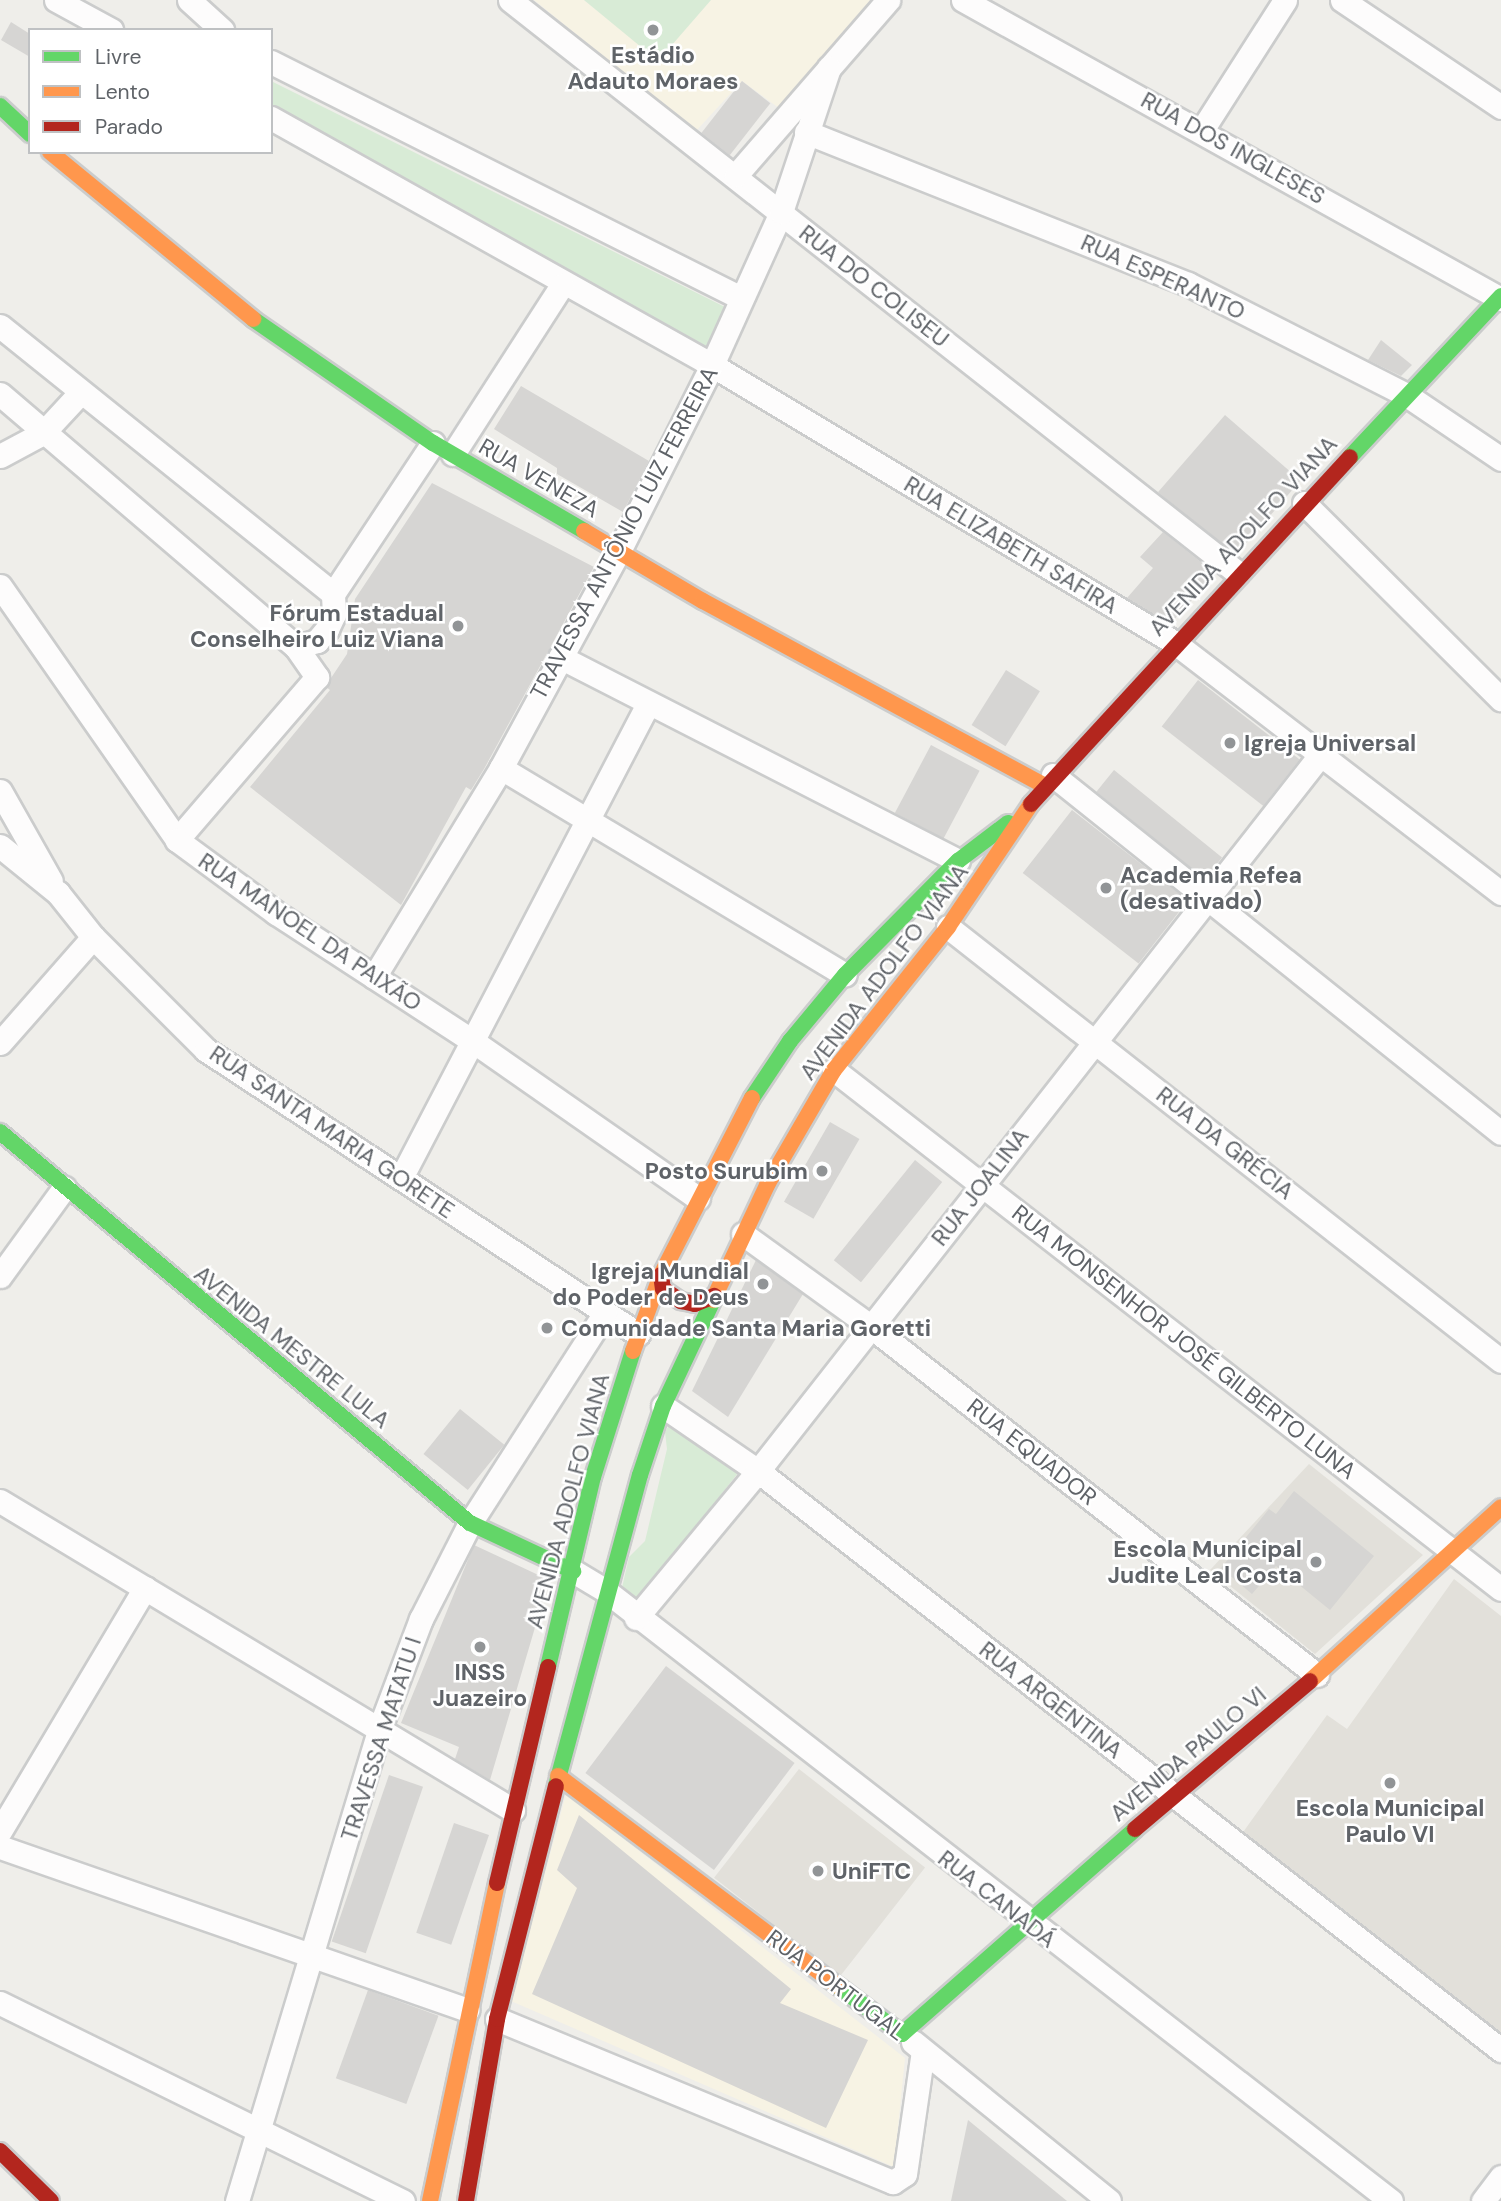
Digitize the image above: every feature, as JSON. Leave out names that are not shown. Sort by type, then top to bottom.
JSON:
[{"type":"main road","points":[[0,106],[28,132]]},
{"type":"main road","name":"RUA VENEZA","points":[[52,154],[244,313],[443,448],[619,551],[1049,780]]},
{"type":"main road","name":"AVENIDA ADOLFO VIANA","points":[[466,2201],[497,2019],[606,1591],[663,1406],[743,1234],[834,1070],[948,927],[1023,811],[1238,573],[1405,394],[1500,298]]},
{"type":"main road","name":"AVENIDA ADOLFO VIANA","points":[[430,2201],[467,2010],[593,1478],[638,1335],[661,1275],[698,1198],[750,1101],[790,1041],[845,975],[958,861],[1023,811]]},
{"type":"main road","points":[[864,956],[889,965],[892,997]]},
{"type":"main road","name":"AVENIDA MESTRE LULA","points":[[0,1132],[64,1188],[470,1523],[573,1571]]},
{"type":"main road","points":[[661,1275],[663,1289],[681,1301],[695,1304],[714,1296]]},
{"type":"main road","name":"AVENIDA PAULO VI","points":[[902,2034],[1026,1922],[1317,1675],[1501,1507]]},
{"type":"main road","name":"RUA PORTUGAL","points":[[558,1776],[902,2034]]},
{"type":"main road","points":[[0,2151],[51,2201]]},
{"type":"street","points":[[55,0],[107,28]]},
{"type":"street","points":[[189,0],[220,28]]},
{"type":"street","name":"RUA DO COLISEU","points":[[510,0],[736,175],[1238,573]]},
{"type":"street","name":"TRAVESSA ANTÔNIO LUIZ FERREIRA","points":[[736,175],[888,0]]},
{"type":"street","name":"RUA DOS INGLESES","points":[[963,0],[1202,130],[1500,298]]},
{"type":"street","points":[[1202,130],[1285,0]]},
{"type":"street","points":[[1342,0],[1501,107]]},
{"type":"street","points":[[273,63],[741,298]]},
{"type":"street","name":"TRAVESSA ANTÔNIO LUIZ FERREIRA","points":[[374,977],[501,768],[619,551],[712,365],[781,212],[806,132],[830,68]]},
{"type":"street","name":"RUA ELIZABETH SAFIRA","points":[[273,119],[562,285],[712,365],[1175,643],[1501,893]]},
{"type":"street","name":"RUA ESPERANTO","points":[[806,132],[986,200],[1188,284],[1405,394],[1501,459]]},
{"type":"street","points":[[296,647],[317,641],[327,629],[334,614],[333,594],[562,285]]},
{"type":"street","points":[[0,326],[333,594]]},
{"type":"street","points":[[0,456],[43,433],[80,393]]},
{"type":"street","points":[[0,394],[296,647],[317,677],[177,840]]},
{"type":"street","points":[[1304,503],[1501,699]]},
{"type":"street","name":"RUA MANOEL DA PAIXÃO","points":[[0,586],[177,840],[698,1198]]},
{"type":"street","points":[[560,657],[958,861]]},
{"type":"street","points":[[401,1178],[474,1042],[586,816],[648,704]]},
{"type":"street","name":"RUA JOALINA","points":[[636,1618],[758,1471],[1321,754]]},
{"type":"street","points":[[501,768],[586,816],[845,975]]},
{"type":"street","points":[[1049,780],[1207,899],[1501,1133]]},
{"type":"street","name":"RUA SANTA MARIA GORETE","points":[[0,791],[58,893],[93,937],[206,1050],[638,1335]]},
{"type":"street","name":"RUA SANTA MARIA GORETE","points":[[0,846],[58,893]]},
{"type":"street","name":"RUA DA GRÉCIA","points":[[948,927],[1501,1361]]},
{"type":"street","points":[[0,1043],[93,937]]},
{"type":"street","name":"RUA MONSENHOR JOSÉ GILBERTO LUNA","points":[[834,1070],[1501,1588]]},
{"type":"street","points":[[0,1276],[64,1188]]},
{"type":"street","name":"RUA EQUADOR","points":[[743,1234],[870,1326],[1317,1675]]},
{"type":"street","name":"TRAVESSA MATATU I","points":[[237,2201],[314,1957],[379,1730],[421,1619],[470,1523],[605,1313]]},
{"type":"street","name":"RUA ARGENTINA","points":[[663,1406],[758,1471],[1501,2050]]},
{"type":"street","points":[[0,1501],[513,1810]]},
{"type":"street","name":"RUA CANADÁ","points":[[573,1571],[606,1591],[636,1618],[1026,1922],[1391,2201]]},
{"type":"street","points":[[0,1831],[145,1588]]},
{"type":"street","points":[[0,1847],[467,2010]]},
{"type":"street","points":[[0,2003],[403,2201]]},
{"type":"street","points":[[497,2019],[893,2182],[905,2174],[923,2050]]},
{"type":"street","name":"RUA PORTUGAL","points":[[902,2034],[1109,2201]]},
{"type":"street","points":[[1483,2201],[1501,2177]]},
{"type":"shaded area","points":[[534,0],[584,0],[658,60],[711,0],[890,0],[783,111],[742,81],[696,131]]},
{"type":"shaded area","name":"Escola Municipal Judite Leal Costa","points":[[1309,1464],[1423,1555],[1315,1654],[1210,1570]]},
{"type":"shaded area","name":"Escola Municipal Paulo VI","points":[[1454,1579],[1501,1616],[1501,2038],[1241,1835],[1327,1715],[1347,1729]]},
{"type":"shaded area","name":"UniFTC","points":[[799,1769],[925,1868],[840,1976],[714,1878]]},
{"type":"shaded area","points":[[566,1794],[905,2058],[894,2167],[511,2001]]},
{"type":"green space","name":"Estádio Adauto Moraes","points":[[584,0],[711,0],[658,61]]},
{"type":"green space","points":[[273,82],[743,316],[721,358],[273,115]]},
{"type":"green space","points":[[673,1418],[739,1467],[738,1473],[640,1598],[630,1598],[621,1592],[629,1557],[645,1541],[667,1449],[665,1432]]},
{"type":"building","points":[[11,22],[28,33],[28,56],[1,40]]},
{"type":"building","points":[[742,81],[770,103],[730,155],[701,133]]},
{"type":"building","points":[[1381,340],[1412,365],[1401,376],[1368,360]]},
{"type":"building","points":[[521,386],[649,461],[623,512],[557,474],[557,468],[494,429]]},
{"type":"building","points":[[1225,415],[1300,481],[1234,558],[1158,492]]},
{"type":"building","name":"Fórum Estadual Conselheiro Luiz Viana","points":[[432,483],[594,567],[484,769],[471,790],[466,787],[401,905],[250,787],[330,690],[326,687],[347,654],[355,599]]},
{"type":"building","points":[[1163,532],[1216,574],[1170,624],[1127,598],[1153,568],[1140,557]]},
{"type":"building","points":[[1006,670],[1040,691],[1005,746],[972,725]]},
{"type":"building","name":"Igreja Universal","points":[[1198,680],[1300,759],[1263,806],[1162,726]]},
{"type":"building","points":[[931,745],[980,771],[943,839],[895,813]]},
{"type":"building","points":[[1114,770],[1222,857],[1204,879],[1096,792]]},
{"type":"building","name":"Academia Refea (desativado)","points":[[1072,810],[1188,901],[1139,964],[1023,873]]},
{"type":"building","name":"Posto Surubim","points":[[830,1122],[859,1139],[813,1219],[784,1202]]},
{"type":"building","points":[[915,1160],[942,1182],[861,1282],[834,1260]]},
{"type":"building","points":[[756,1260],[803,1294],[728,1417],[692,1391]]},
{"type":"building","points":[[460,1409],[504,1445],[468,1490],[423,1454]]},
{"type":"building","points":[[1294,1491],[1374,1556],[1330,1610],[1276,1566],[1252,1594],[1221,1568],[1269,1509],[1276,1514]]},
{"type":"building","name":"INSS Juazeiro","points":[[474,1545],[549,1580],[490,1780],[455,1759],[459,1747],[401,1723]]},
{"type":"building","points":[[666,1666],[795,1763],[714,1870],[585,1773]]},
{"type":"building","points":[[389,1775],[423,1787],[366,1953],[332,1941]]},
{"type":"building","points":[[579,1815],[791,1989],[780,2003],[868,2040],[826,2128],[532,1994],[577,1888],[557,1870]]},
{"type":"building","points":[[454,1823],[489,1835],[451,1945],[416,1933]]},
{"type":"building","points":[[368,1990],[438,2016],[406,2104],[336,2078]]},
{"type":"building","points":[[968,2120],[1067,2201],[951,2201]]},
{"type":"traffic: fast","points":[[0,106],[28,132]]},
{"type":"traffic: fast","points":[[1350,457],[1501,296]]},
{"type":"traffic: fast","points":[[253,319],[433,443],[584,531]]},
{"type":"traffic: fast","points":[[752,1098],[790,1041],[845,975],[958,861],[1008,823]]},
{"type":"traffic: fast","points":[[0,1132],[470,1523],[573,1571]]},
{"type":"traffic: fast","points":[[556,1786],[640,1475],[663,1406],[713,1300]]},
{"type":"traffic: fast","points":[[548,1667],[593,1477],[633,1351]]},
{"type":"traffic: fast","points":[[838,1986],[902,2034],[1135,1829]]},
{"type":"traffic: slow","points":[[52,154],[253,319]]},
{"type":"traffic: slow","points":[[584,531],[703,601],[1044,785]]},
{"type":"traffic: slow","points":[[713,1300],[767,1185],[834,1070],[948,927],[1031,804]]},
{"type":"traffic: slow","points":[[633,1351],[661,1275],[752,1098]]},
{"type":"traffic: slow","points":[[1310,1681],[1501,1507]]},
{"type":"traffic: slow","points":[[558,1776],[838,1986]]},
{"type":"traffic: slow","points":[[430,2201],[497,1883]]},
{"type":"traffic: jam","points":[[1031,804],[1350,457]]},
{"type":"traffic: jam","points":[[661,1275],[663,1289],[681,1301],[695,1304],[714,1296]]},
{"type":"traffic: jam","points":[[497,1883],[548,1667]]},
{"type":"traffic: jam","points":[[1135,1829],[1310,1681]]},
{"type":"traffic: jam","points":[[466,2201],[497,2019],[556,1786]]},
{"type":"traffic: jam","points":[[0,2151],[51,2201]]},
{"type":"place","name":"Estádio Adauto Moraes","points":[[653,30]]},
{"type":"place","name":"Fórum Estadual Conselheiro Luiz Viana","points":[[458,626]]},
{"type":"place","name":"Igreja Universal","points":[[1230,743]]},
{"type":"place","name":"Academia Refea (desativado)","points":[[1106,888]]},
{"type":"place","name":"Posto Surubim","points":[[822,1171]]},
{"type":"place","name":"Igreja Mundial do Poder de Deus","points":[[763,1284]]},
{"type":"place","name":"Comunidade Santa Maria Goretti","points":[[547,1328]]},
{"type":"place","name":"Escola Municipal Judite Leal Costa","points":[[1316,1562]]},
{"type":"place","name":"INSS Juazeiro","points":[[480,1647]]},
{"type":"place","name":"Escola Municipal Paulo VI","points":[[1390,1783]]},
{"type":"place","name":"UniFTC","points":[[818,1871]]}]
